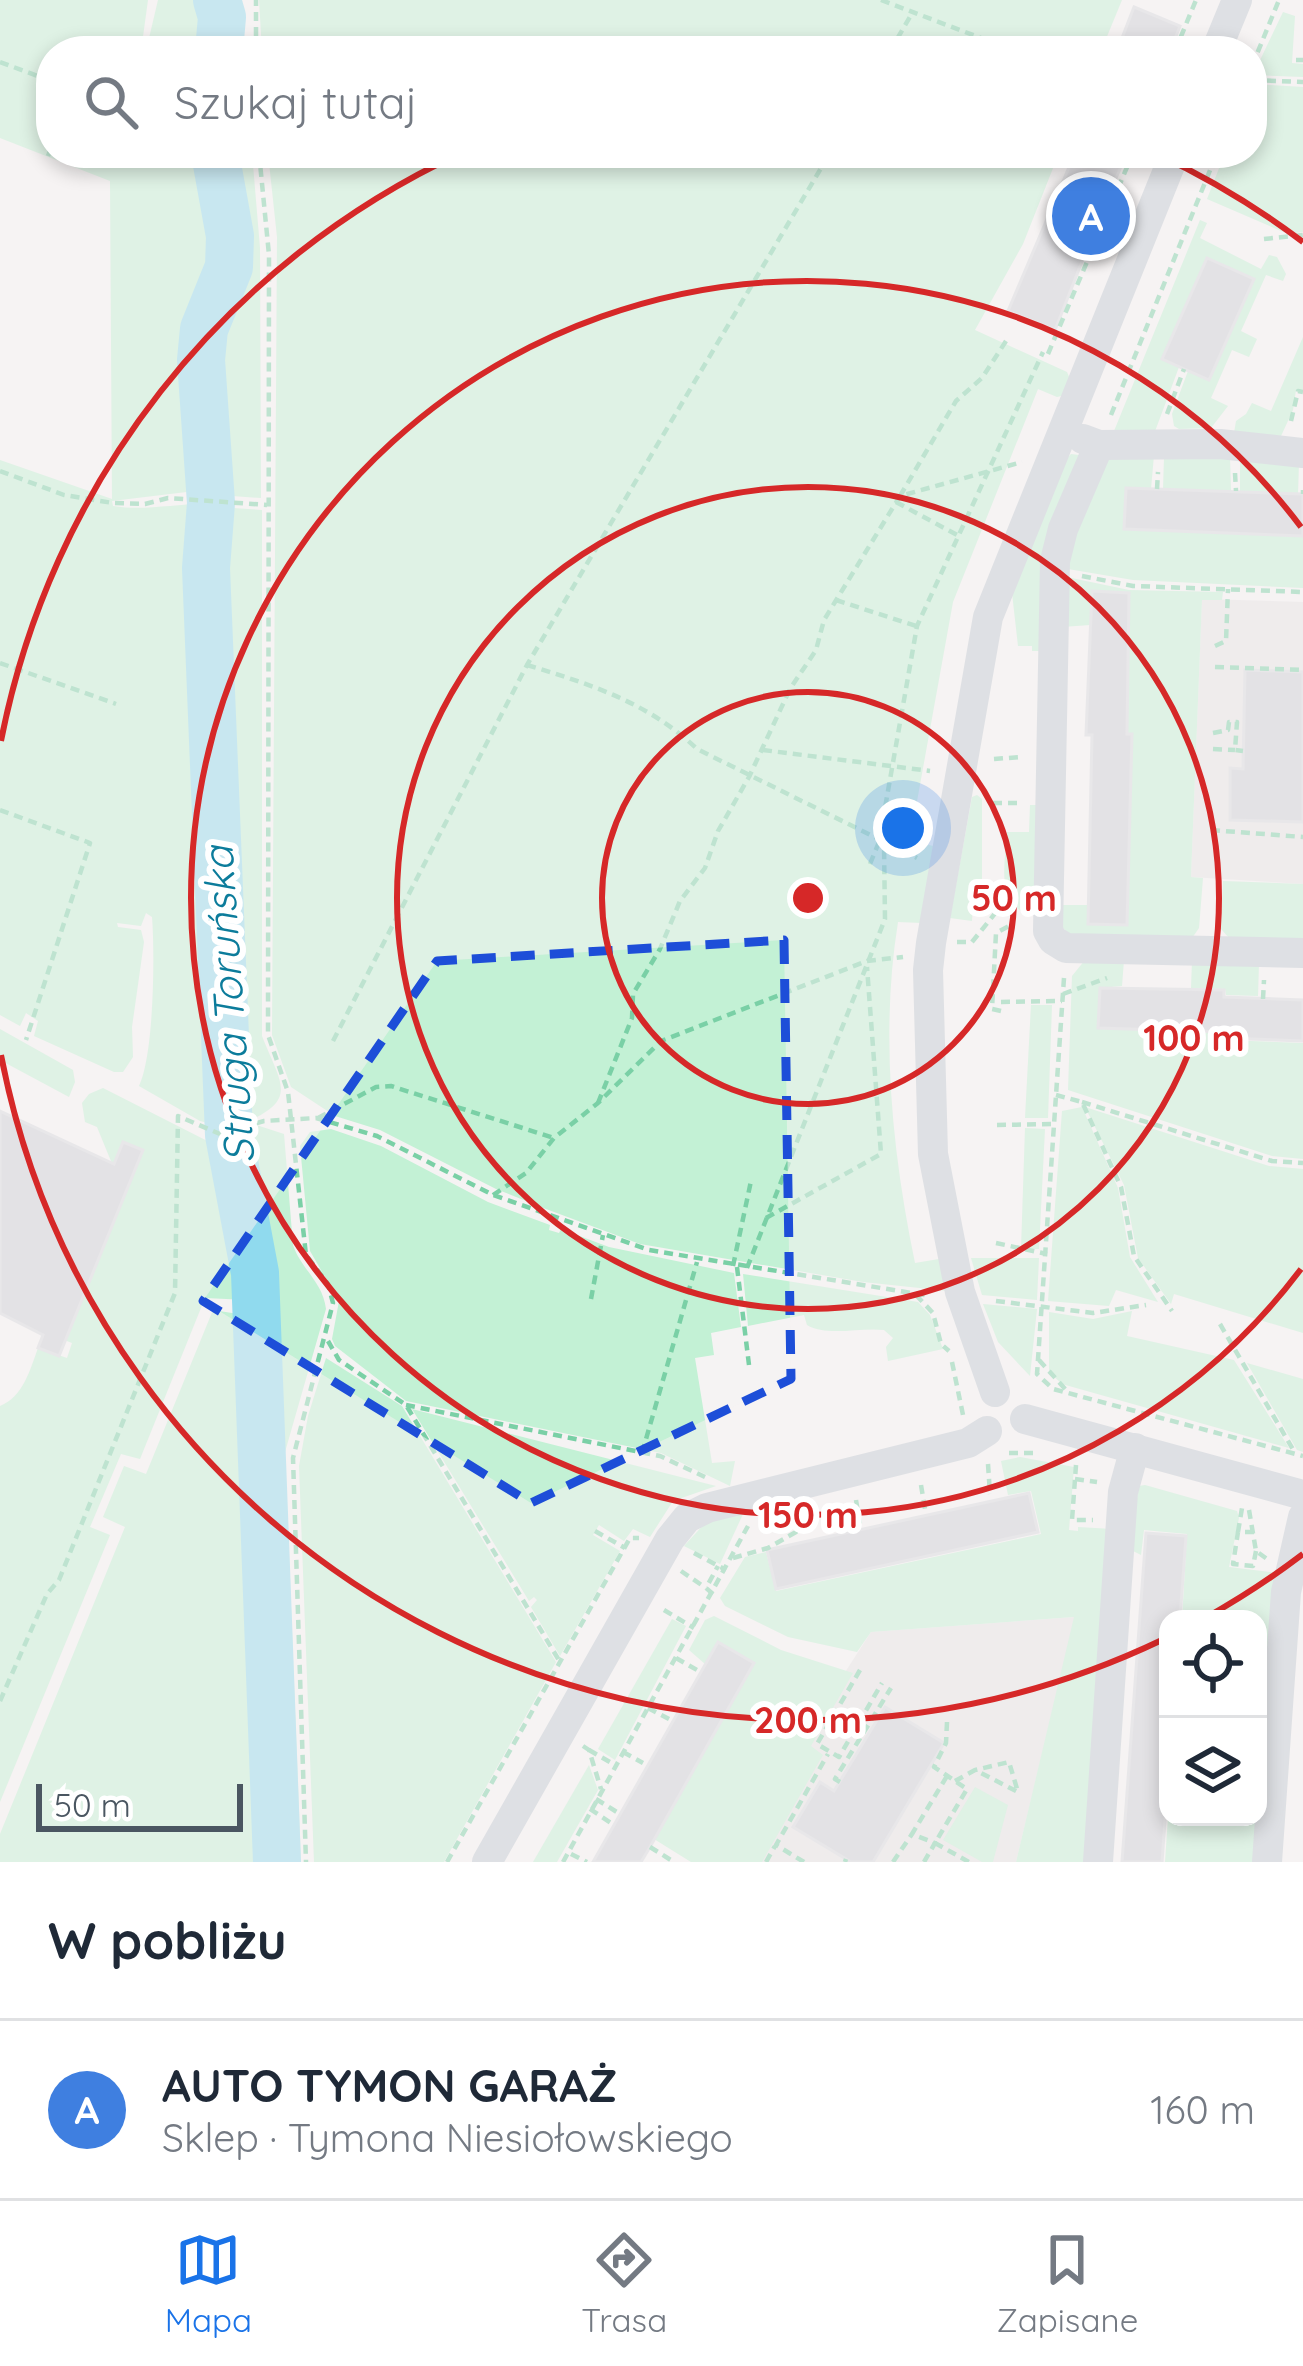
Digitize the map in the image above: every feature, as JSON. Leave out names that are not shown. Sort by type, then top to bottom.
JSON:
[{"type":"street","points":[[1222,36],[1237,0]]},
{"type":"street","points":[[995,1392],[946,1238],[933,1154],[930,951],[988,617],[1169,168]]},
{"type":"street","points":[[1056,444],[1220,444],[1291,451]]},
{"type":"street","points":[[1099,445],[1063,529],[1054,571],[1047,925],[1052,940],[1066,948],[1303,952]]},
{"type":"street","points":[[981,1444],[980,1411],[995,1392],[1018,1397],[1025,1419]]},
{"type":"street","points":[[487,1862],[670,1539],[696,1512],[742,1497],[1010,1436],[1025,1419]]},
{"type":"street","points":[[1025,1419],[1135,1448],[1247,1493],[1303,1495]]},
{"type":"street","points":[[1098,1862],[1123,1492],[1135,1448]]},
{"type":"street","points":[[1267,1862],[1289,1575],[1303,1517]]},
{"type":"path","points":[[256,0],[256,36]]},
{"type":"path","points":[[880,0],[974,36]]},
{"type":"path","points":[[1181,36],[1196,0]]},
{"type":"path","points":[[1264,36],[1279,0]]},
{"type":"path","points":[[899,36],[912,13]]},
{"type":"path","points":[[0,62],[36,75]]},
{"type":"path","points":[[1267,81],[1303,82]]},
{"type":"path","points":[[260,168],[269,255],[268,1036],[288,1092],[306,1255],[331,1293],[332,1316],[293,1458],[307,1862]]},
{"type":"path","points":[[333,1042],[527,665],[821,168]]},
{"type":"path","points":[[747,1268],[885,919],[882,843],[917,626],[1046,353],[1126,168]]},
{"type":"path","points":[[1099,445],[1211,168]]},
{"type":"path","points":[[1264,239],[1303,235]]},
{"type":"path","points":[[598,1103],[632,1018],[633,994],[660,949],[680,901],[705,868],[718,831],[790,689],[816,650],[824,620],[956,401],[982,378],[1008,338]]},
{"type":"path","points":[[1159,445],[1184,369]]},
{"type":"path","points":[[1291,451],[1298,392],[1303,392]]},
{"type":"path","points":[[898,499],[1056,444]]},
{"type":"path","points":[[0,471],[64,495],[112,503],[205,499],[267,505]]},
{"type":"path","points":[[898,499],[959,536]]},
{"type":"path","points":[[1054,571],[1133,586],[1303,592]]},
{"type":"path","points":[[1215,646],[1226,641],[1228,589]]},
{"type":"path","points":[[836,600],[917,626]]},
{"type":"path","points":[[0,663],[116,704]]},
{"type":"path","points":[[527,665],[640,706],[672,724],[697,749],[748,777],[943,869]]},
{"type":"path","points":[[1215,667],[1303,670]]},
{"type":"path","points":[[1213,733],[1237,722],[1239,750],[1213,749]]},
{"type":"path","points":[[761,750],[960,774]]},
{"type":"path","points":[[0,809],[90,842],[26,1040]]},
{"type":"path","points":[[1280,835],[1281,825]]},
{"type":"path","points":[[1211,830],[1303,837]]},
{"type":"path","points":[[870,864],[882,843]]},
{"type":"path","points":[[493,1195],[526,1172],[554,1138],[662,1041],[867,962],[972,942],[997,911]]},
{"type":"path","points":[[1000,1011],[992,1009],[996,933],[1013,925]]},
{"type":"path","points":[[1066,948],[1037,1374],[1047,1386],[1072,1394],[1299,1454]]},
{"type":"path","points":[[766,1218],[880,1154],[867,962]]},
{"type":"path","points":[[1001,1001],[1062,997],[1107,978]]},
{"type":"path","points":[[316,1118],[391,1085],[554,1138]]},
{"type":"path","points":[[1056,1095],[1272,1161],[1303,1163]]},
{"type":"path","points":[[1082,1102],[1121,1187],[1134,1256],[1172,1312]]},
{"type":"path","points":[[0,1701],[47,1594],[58,1580],[175,1293],[178,1116],[220,1134],[264,1121],[316,1118],[377,1136],[493,1195],[602,1235],[698,1260],[916,1295],[1093,1313],[1146,1305]]},
{"type":"path","points":[[997,1125],[1055,1124]]},
{"type":"path","points":[[749,1365],[735,1266],[751,1181]]},
{"type":"path","points":[[591,1299],[602,1235]]},
{"type":"path","points":[[996,1244],[1047,1254]]},
{"type":"path","points":[[643,1453],[698,1260]]},
{"type":"path","points":[[916,1295],[933,1313],[941,1344],[950,1352],[981,1444],[990,1494]]},
{"type":"path","points":[[1220,1324],[1299,1454]]},
{"type":"path","points":[[326,1339],[339,1360],[406,1405],[660,1456],[742,1497],[748,1526],[733,1558],[563,1862]]},
{"type":"path","points":[[406,1405],[560,1662]]},
{"type":"path","points":[[1077,1461],[1072,1520],[1092,1523],[1094,1505]]},
{"type":"path","points":[[919,1475],[925,1509]]},
{"type":"path","points":[[1075,1479],[1097,1481],[1096,1488],[1123,1492]]},
{"type":"path","points":[[854,1490],[860,1524]]},
{"type":"path","points":[[1247,1493],[1256,1551],[1253,1566],[1233,1564],[1247,1493]]},
{"type":"path","points":[[733,1558],[796,1535],[789,1507]]},
{"type":"path","points":[[596,1531],[625,1548]]},
{"type":"path","points":[[1238,1532],[1254,1532]]},
{"type":"path","points":[[670,1539],[726,1570]]},
{"type":"path","points":[[1256,1551],[1289,1575]]},
{"type":"path","points":[[713,1594],[706,1588],[718,1566]]},
{"type":"path","points":[[638,1595],[694,1628]]},
{"type":"path","points":[[526,1607],[535,1600]]},
{"type":"path","points":[[676,1658],[697,1670]]},
{"type":"path","points":[[860,1670],[818,1744],[839,1757],[882,1683]]},
{"type":"path","points":[[819,1769],[838,1780],[891,1688]]},
{"type":"path","points":[[648,1708],[669,1719]]},
{"type":"path","points":[[924,1862],[967,1789],[934,1767],[946,1743],[946,1722]]},
{"type":"path","points":[[560,1732],[615,1765]]},
{"type":"path","points":[[590,1750],[602,1790]]},
{"type":"path","points":[[766,1862],[830,1751]]},
{"type":"path","points":[[622,1753],[643,1763]]},
{"type":"path","points":[[955,1780],[975,1771],[1009,1762],[1018,1792],[975,1771]]},
{"type":"path","points":[[893,1862],[947,1775]]},
{"type":"path","points":[[596,1799],[620,1814]]},
{"type":"path","points":[[590,1810],[614,1825]]},
{"type":"path","points":[[912,1834],[970,1862]]},
{"type":"path","points":[[776,1844],[804,1862]]},
{"type":"path","points":[[650,1847],[674,1862]]},
{"type":"path","points":[[568,1852],[587,1862]]},
{"type":"path","points":[[450,1857],[459,1862]]},
{"type":"highlighted area","points":[[784,940],[791,1379],[531,1503],[203,1301],[437,961]]},
{"type":"shaded area","points":[[1202,599],[1303,602],[1303,884],[1191,877]]},
{"type":"shaded area","points":[[1075,1617],[1016,1862],[723,1862],[871,1632]]},
{"type":"green space","points":[[0,0],[148,0],[143,36],[36,36],[36,152],[0,138]]},
{"type":"green space","points":[[158,0],[207,0],[212,36],[150,36]]},
{"type":"green space","points":[[259,0],[1122,0],[1107,36],[261,36]]},
{"type":"green space","points":[[1283,12],[1295,16],[1292,63],[1303,64],[1303,77],[1267,76],[1267,46]]},
{"type":"green space","points":[[1267,85],[1303,87],[1303,232],[1288,234],[1207,199],[1219,168],[1267,168]]},
{"type":"green space","points":[[77,168],[206,168],[219,255],[194,341],[198,467],[203,490],[112,501],[113,506],[136,508],[204,504],[199,571],[223,1127],[200,1121],[139,1086],[152,1004],[152,917],[146,913],[141,926],[117,923],[141,930],[144,942],[132,1027],[133,1057],[123,1072],[34,1036],[38,1021],[26,1013],[20,1026],[0,1015],[0,460],[112,499],[110,181]]},
{"type":"green space","points":[[227,168],[253,168],[260,248],[261,498],[219,495],[208,349],[236,252]]},
{"type":"green space","points":[[270,168],[1053,168],[1023,244],[975,330],[1067,372],[1070,379],[1065,395],[1057,397],[1038,389],[953,602],[910,840],[933,846],[922,923],[898,922],[893,964],[891,1093],[907,1221],[915,1263],[939,1259],[948,1291],[863,1282],[640,1244],[496,1189],[380,1130],[335,1116],[291,1087],[272,1035],[277,237]]},
{"type":"green space","points":[[1200,220],[1207,223],[1200,238],[1261,269],[1269,255],[1277,257],[1286,274],[1283,281],[1266,275],[1241,331],[1257,339],[1249,357],[1232,350],[1211,398],[1228,406],[1211,428],[1179,429],[1172,414],[1188,371],[1209,379],[1254,280],[1208,258],[1162,358],[1179,367],[1154,434],[1112,436]]},
{"type":"green space","points":[[1303,337],[1303,390],[1296,390],[1281,436],[1234,433],[1236,421],[1252,403],[1271,411]]},
{"type":"green space","points":[[1104,453],[1154,455],[1151,489],[1126,489],[1125,529],[1303,536],[1303,588],[1133,580],[1062,568]]},
{"type":"green space","points":[[1071,454],[1079,455],[1044,651],[1032,651],[1032,646],[1018,646],[1012,593]]},
{"type":"green space","points":[[1164,457],[1230,457],[1231,491],[1163,489]]},
{"type":"green space","points":[[1240,461],[1299,462],[1298,494],[1240,492]]},
{"type":"green space","points":[[217,507],[262,510],[262,1036],[281,1089],[272,1107],[242,1124],[234,1115]]},
{"type":"green space","points":[[1062,576],[1129,590],[1223,592],[1222,600],[1202,600],[1191,877],[1203,878],[1199,928],[1192,938],[1071,936],[1054,919],[1056,905],[1088,905],[1088,923],[1127,734],[1129,594],[1092,591],[1090,625],[1062,627]]},
{"type":"green space","points":[[972,797],[982,799],[982,880],[974,889],[972,921],[950,918]]},
{"type":"green space","points":[[1030,805],[1042,805],[1034,905],[1021,911],[1008,895],[1004,864],[1007,832],[1029,832]]},
{"type":"green space","points":[[1223,881],[1303,884],[1303,944],[1230,939],[1221,929]]},
{"type":"green space","points":[[1085,960],[1124,960],[1122,986],[1100,988],[1099,1028],[1220,1033],[1222,1040],[1303,1043],[1303,1159],[1272,1156],[1068,1090],[1072,976]]},
{"type":"green space","points":[[1192,961],[1259,963],[1258,996],[1191,988]]},
{"type":"green space","points":[[1031,1005],[1052,1005],[1048,1118],[1025,1118]]},
{"type":"green space","points":[[0,1029],[73,1070],[75,1082],[69,1097],[0,1060]]},
{"type":"green space","points":[[103,1088],[227,1151],[251,1276],[247,1300],[205,1298],[140,1459],[121,1454],[90,1527],[110,1535],[0,1802],[0,1406],[20,1389],[38,1348],[67,1358],[72,1343],[44,1332],[143,1151],[123,1142],[113,1166],[97,1127],[85,1122],[82,1103]]},
{"type":"green space","points":[[1082,1107],[1118,1188],[1130,1257],[1158,1302],[1116,1290],[1109,1306],[1048,1301],[1062,1111]]},
{"type":"green space","points":[[1085,1107],[1269,1166],[1303,1169],[1303,1333],[1174,1294],[1171,1304],[1138,1258],[1124,1185]]},
{"type":"green space","points":[[253,1124],[284,1134],[293,1245],[321,1291],[326,1309],[285,1452],[301,1862],[280,1862],[262,1278],[250,1209]]},
{"type":"green space","points":[[1025,1128],[1045,1129],[1039,1249],[1021,1249]]},
{"type":"green space","points":[[331,1129],[381,1146],[488,1202],[550,1225],[549,1230],[559,1233],[561,1229],[609,1247],[734,1273],[741,1327],[711,1333],[714,1355],[695,1358],[712,1463],[735,1461],[730,1486],[661,1453],[406,1401],[335,1346],[332,1339],[339,1301],[310,1251],[300,1146],[310,1132]]},
{"type":"green space","points":[[971,1258],[1039,1258],[1037,1300],[982,1295]]},
{"type":"green space","points":[[743,1274],[918,1302],[930,1315],[943,1349],[888,1361],[886,1347],[893,1338],[884,1330],[815,1329],[807,1325],[804,1315],[748,1326]]},
{"type":"green space","points":[[983,1304],[1037,1309],[1030,1376],[998,1342]]},
{"type":"green space","points":[[213,1310],[251,1316],[261,1862],[0,1862],[0,1834],[125,1527],[103,1517],[124,1466],[146,1474]]},
{"type":"green space","points":[[1132,1311],[1127,1336],[1234,1360],[1289,1448],[1062,1384],[1049,1372],[1049,1312],[1093,1319]]},
{"type":"green space","points":[[326,1358],[402,1406],[556,1662],[444,1862],[314,1862],[299,1466]]},
{"type":"green space","points":[[1247,1363],[1303,1379],[1303,1452],[1297,1450]]},
{"type":"green space","points":[[412,1409],[716,1486],[673,1501],[650,1537],[633,1529],[624,1541],[599,1525],[593,1535],[620,1551],[560,1656],[531,1607],[537,1600],[529,1601]]},
{"type":"green space","points":[[1020,1457],[1074,1467],[1069,1530],[1112,1529],[1091,1862],[1016,1862],[1074,1617],[871,1632],[857,1652],[788,1637],[725,1606],[720,1598],[745,1557],[766,1552],[776,1591],[1041,1534],[1031,1491],[1008,1495],[1001,1461]]},
{"type":"green space","points":[[1139,1486],[1237,1511],[1229,1567],[1279,1573],[1267,1746],[1267,1610],[1183,1610],[1187,1534],[1144,1530],[1141,1555],[1129,1549]]},
{"type":"green space","points":[[743,1514],[720,1564],[684,1546],[707,1521]]},
{"type":"green space","points":[[714,1616],[781,1650],[853,1673],[811,1746],[823,1755],[762,1862],[691,1862],[654,1839],[754,1663],[719,1642],[705,1664],[689,1650],[705,1620]]},
{"type":"green space","points":[[672,1619],[686,1626],[615,1760],[598,1749]]},
{"type":"green space","points":[[589,1765],[598,1790],[557,1862],[533,1862]]},
{"type":"green space","points":[[975,1787],[1008,1805],[993,1862],[982,1862],[943,1840]]},
{"type":"green space","points":[[1167,1826],[1261,1826],[1259,1862],[1165,1862]]},
{"type":"building","points":[[1134,7],[1180,26],[1176,36],[1123,36]]},
{"type":"building","points":[[1069,168],[1120,168],[1109,194],[1114,196],[1055,330],[1008,311]]},
{"type":"building","points":[[1207,258],[1254,279],[1209,380],[1162,359]]},
{"type":"building","points":[[1126,488],[1303,494],[1303,536],[1124,529]]},
{"type":"building","points":[[1092,591],[1129,593],[1127,734],[1132,734],[1127,925],[1088,924],[1092,735],[1086,735]]},
{"type":"building","points":[[1245,670],[1303,672],[1303,822],[1230,820],[1230,768],[1243,769]]},
{"type":"building","points":[[1100,988],[1224,990],[1224,997],[1303,1000],[1303,1041],[1222,1038],[1223,1032],[1098,1028]]},
{"type":"building","points":[[0,1111],[114,1164],[123,1142],[143,1150],[59,1356],[38,1348],[43,1335],[0,1313]]},
{"type":"building","points":[[1029,1493],[1038,1532],[776,1589],[767,1550]]},
{"type":"building","points":[[1146,1533],[1186,1536],[1181,1610],[1159,1610],[1162,1862],[1122,1862]]},
{"type":"building","points":[[718,1642],[754,1663],[650,1847],[641,1862],[593,1862]]},
{"type":"building","points":[[885,1707],[944,1743],[873,1862],[851,1862],[793,1827],[820,1782],[834,1791]]},
{"type":"waterway","name":"Struga Toruńska","points":[[217,0],[220,36]]},
{"type":"waterway","name":"Struga Toruńska","points":[[218,168],[230,236],[229,267],[204,329],[201,360],[211,503],[206,568],[229,1135],[255,1273],[277,1862]]},
{"type":"place","name":"AUTO TYMON GARAŻ","points":[[1091,216]]}]
